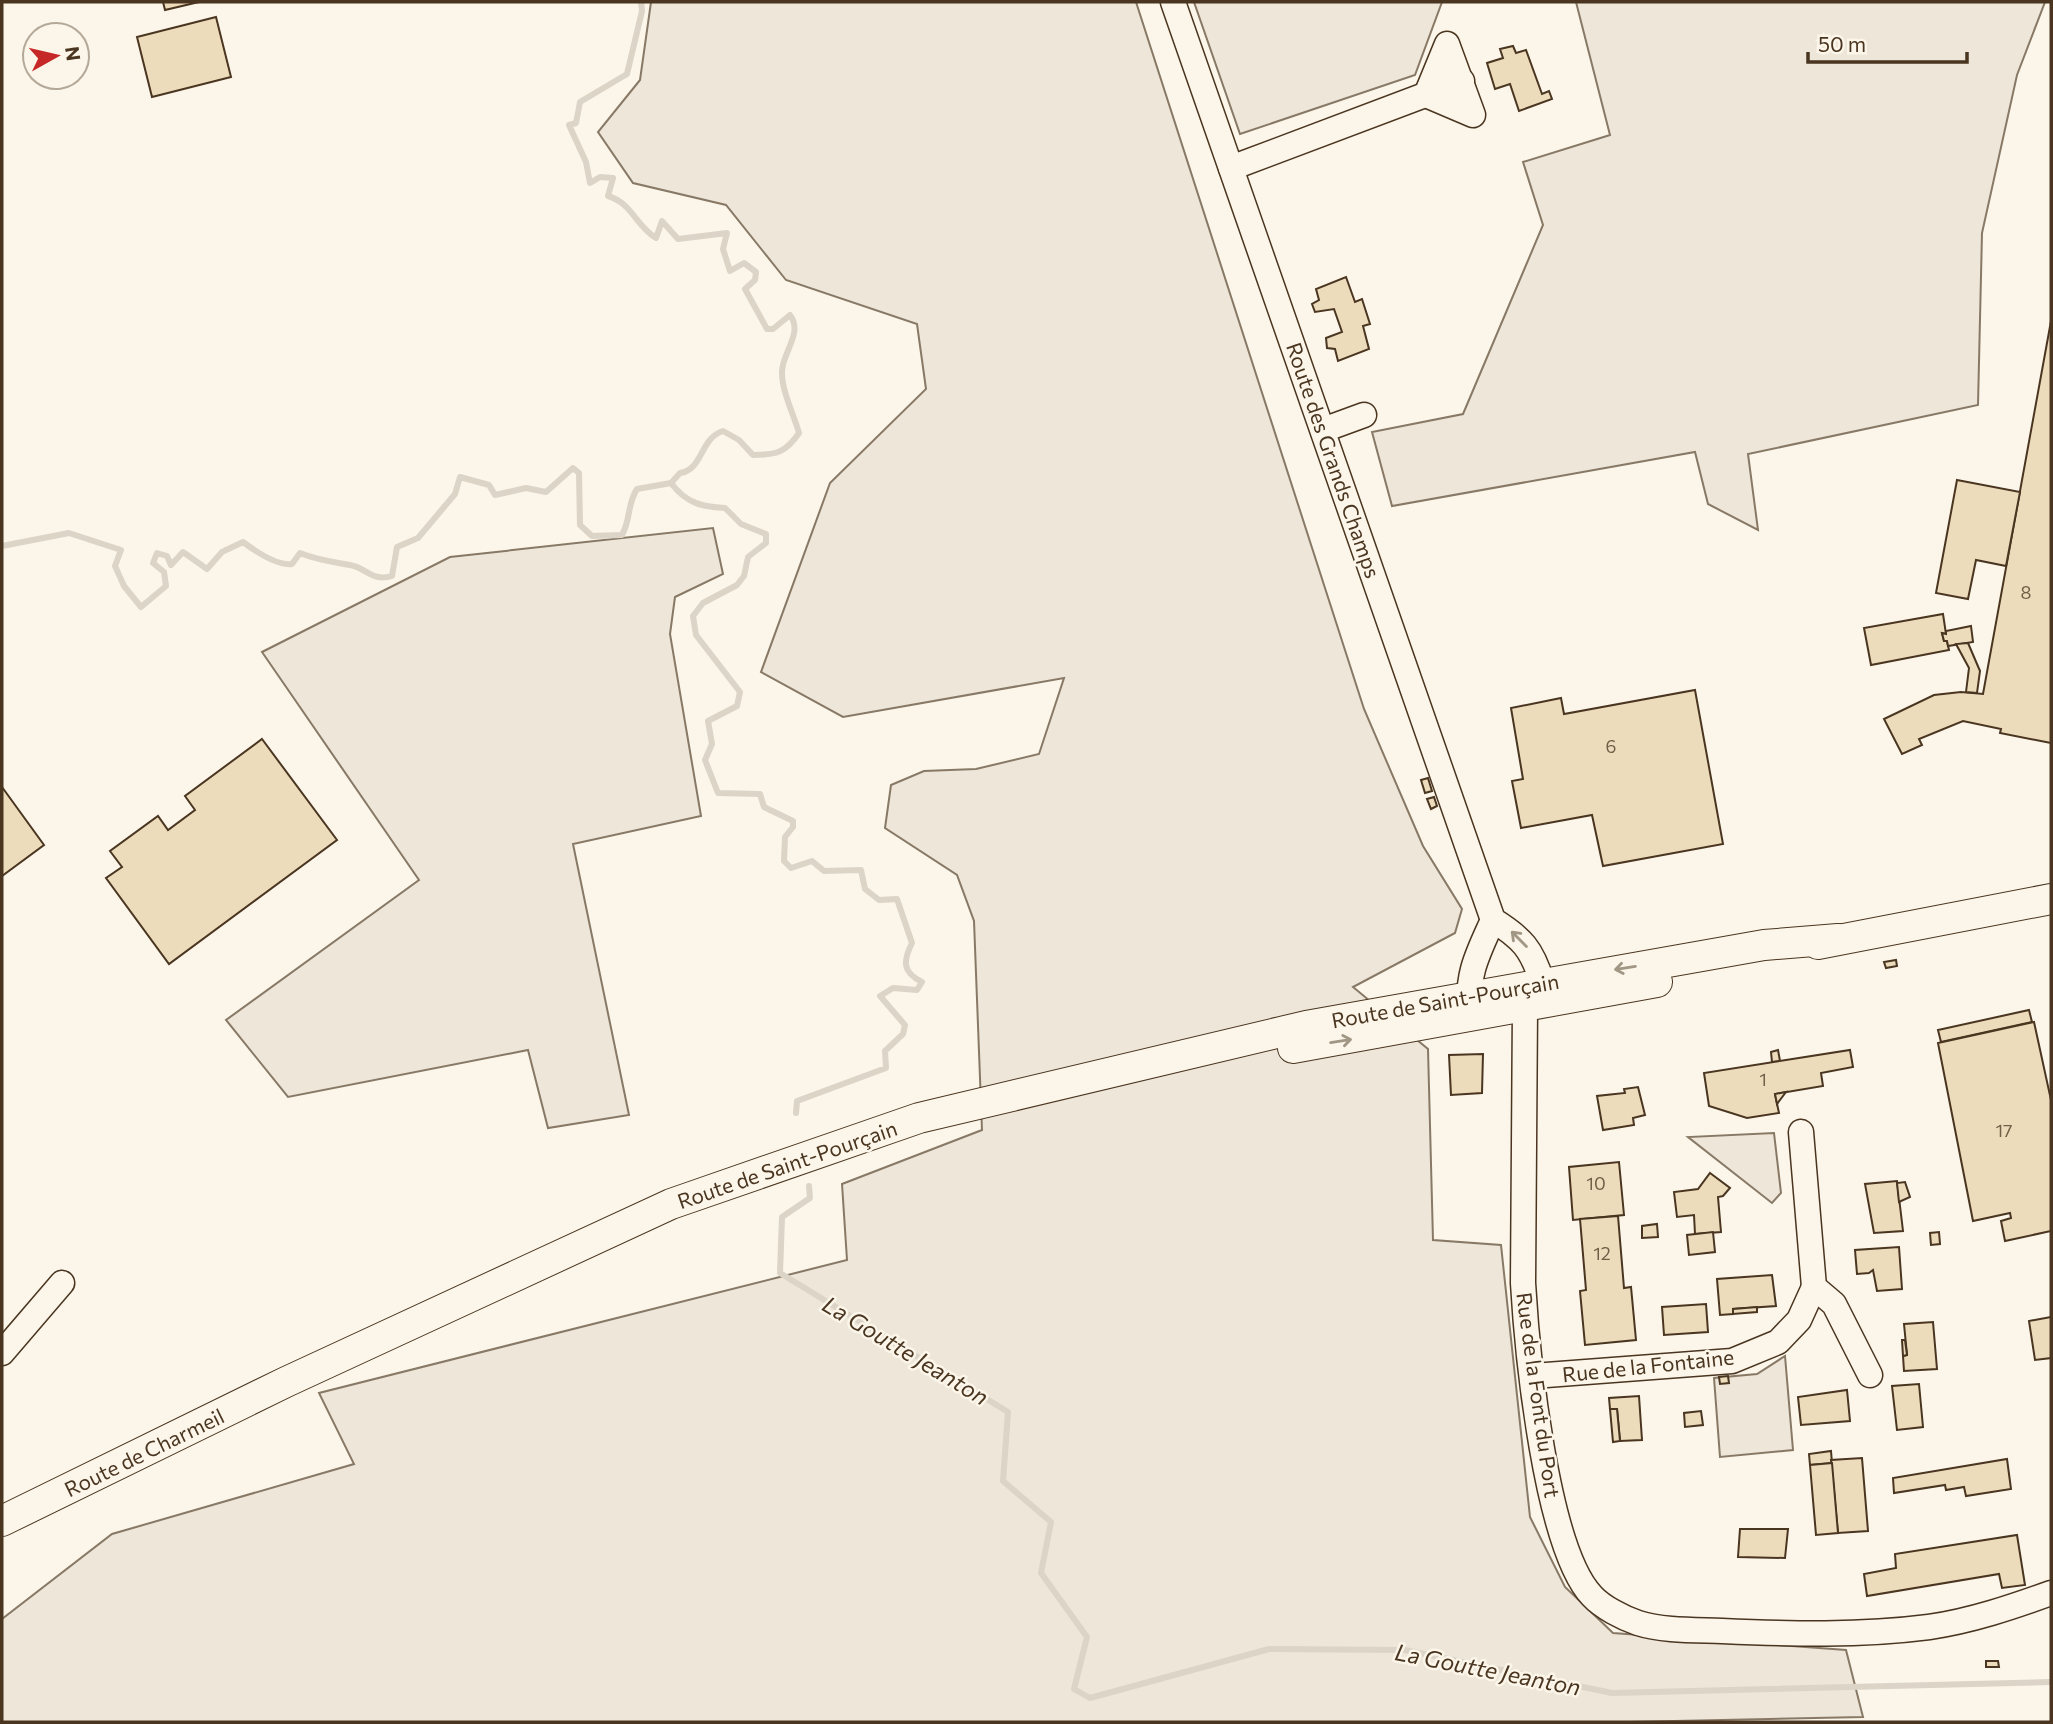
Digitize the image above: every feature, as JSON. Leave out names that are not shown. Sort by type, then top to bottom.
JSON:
[{"type":"main road","name":"Route de Saint-Pourçain","points":[[528,1268],[718,1186],[919,1118],[1306,1026],[1469,1007],[1525,1007],[1636,987],[1838,939],[2051,899]]},
{"type":"main road","name":"Route de Saint-Pourçain","points":[[1469,1007],[1542,982],[1764,945],[1838,939]]},
{"type":"main road","name":"Route de Charmeil","points":[[2,1521],[285,1382],[528,1268]]},
{"type":"main road","name":"Route de Charmeil","points":[[2,1501],[138,1439],[285,1382]]},
{"type":"street","name":"Route des Grands Champs","points":[[1172,2],[1493,920]]},
{"type":"street","points":[[1447,44],[1473,115],[1426,94],[1447,44]]},
{"type":"street","points":[[1231,168],[1462,81]]},
{"type":"street","points":[[1323,430],[1364,415]]},
{"type":"street","points":[[1469,1007],[1471,969],[1493,920],[1520,936],[1536,961],[1542,982],[1525,1007]]},
{"type":"street","name":"Rue de la Font du Port","points":[[1525,1007],[1523,1283],[1526,1328],[1549,1489],[1572,1565],[1592,1596],[1638,1623],[1696,1630],[1839,1635],[1931,1627],[2003,1610],[2051,1592]]},
{"type":"street","name":"Rue de la Fontaine","points":[[1533,1376],[1732,1361],[1778,1342],[1799,1320],[1814,1287],[1801,1132]]},
{"type":"street","points":[[2,1353],[62,1283]]},
{"type":"street","points":[[1814,1287],[1834,1304],[1870,1375]]},
{"type":"shaded area","points":[[651,2],[1136,2],[1364,709],[1423,846],[1462,909],[1455,933],[1353,987],[1428,1049],[1433,1240],[1501,1245],[1530,1517],[1565,1587],[1613,1633],[1846,1650],[1863,1717],[1628,1722],[2,1722],[2,1619],[112,1534],[354,1464],[319,1393],[847,1260],[842,1184],[982,1130],[974,921],[957,875],[885,828],[891,785],[924,771],[976,769],[1039,754],[1064,678],[843,717],[761,672],[830,483],[926,389],[917,324],[786,280],[726,205],[633,183],[598,132],[640,80]]},
{"type":"shaded area","points":[[1194,2],[1442,2],[1415,75],[1240,134]]},
{"type":"shaded area","points":[[1576,2],[2045,2],[2017,75],[1982,233],[1978,405],[1748,454],[1758,530],[1708,504],[1695,452],[1392,506],[1372,432],[1463,414],[1543,225],[1523,162],[1610,135]]},
{"type":"shaded area","points":[[713,528],[723,574],[675,597],[670,634],[701,816],[573,844],[629,1115],[548,1128],[528,1050],[288,1097],[226,1020],[419,880],[262,652],[450,557]]},
{"type":"shaded area","points":[[1774,1133],[1781,1193],[1772,1203],[1688,1137]]},
{"type":"shaded area","points":[[1785,1356],[1793,1450],[1720,1457],[1714,1378],[1757,1374]]},
{"type":"building","points":[[163,2],[199,2],[165,10]]},
{"type":"building","points":[[216,17],[231,77],[152,97],[137,37]]},
{"type":"building","points":[[1513,46],[1516,53],[1526,50],[1542,94],[1549,91],[1552,99],[1519,111],[1510,84],[1495,89],[1487,63],[1503,58],[1500,49]]},
{"type":"building","points":[[1346,277],[1355,302],[1362,299],[1370,324],[1363,326],[1369,349],[1338,361],[1335,349],[1327,348],[1326,338],[1342,332],[1334,309],[1315,312],[1312,304],[1319,300],[1316,289]]},
{"type":"building","points":[[2051,321],[2051,743],[2000,733],[2001,729],[1963,721],[1919,739],[1922,745],[1902,754],[1884,719],[1934,695],[1961,692],[1983,694]]},
{"type":"building","points":[[1957,480],[2020,492],[2006,566],[1976,560],[1968,599],[1936,593]]},
{"type":"building","points":[[1943,614],[1946,634],[1942,633],[1949,650],[1871,665],[1864,628]]},
{"type":"building","points":[[1971,626],[1973,642],[1948,646],[1947,641],[1944,641],[1942,633]]},
{"type":"building","points":[[1968,643],[1980,671],[1977,693],[1966,692],[1969,668],[1956,644]]},
{"type":"building","points":[[1695,690],[1723,844],[1603,866],[1592,815],[1521,828],[1512,781],[1523,779],[1511,708],[1561,698],[1564,714]]},
{"type":"building","points":[[262,739],[337,840],[169,964],[106,878],[122,867],[110,851],[158,816],[168,830],[195,810],[185,796]]},
{"type":"building","points":[[1428,778],[1432,791],[1425,793],[1421,780]]},
{"type":"building","points":[[2,787],[44,845],[2,876]]},
{"type":"building","points":[[1434,797],[1437,806],[1431,809],[1427,799]]},
{"type":"building","points":[[1896,960],[1897,966],[1886,968],[1884,962]]},
{"type":"building","points":[[2029,1010],[2032,1022],[1941,1042],[1938,1030]]},
{"type":"building","points":[[2034,1022],[2051,1100],[2051,1231],[2005,1241],[2001,1221],[2011,1218],[2010,1213],[1973,1221],[1938,1043]]},
{"type":"building","points":[[1778,1050],[1780,1061],[1772,1062],[1771,1052]]},
{"type":"building","points":[[1850,1050],[1853,1067],[1821,1073],[1823,1086],[1775,1094],[1779,1113],[1747,1118],[1709,1106],[1704,1073]]},
{"type":"building","points":[[1483,1054],[1482,1093],[1451,1095],[1449,1055]]},
{"type":"building","points":[[1638,1087],[1645,1115],[1633,1118],[1634,1125],[1603,1130],[1597,1096],[1625,1093],[1624,1089]]},
{"type":"building","points":[[1786,1092],[1777,1104],[1775,1094]]},
{"type":"building","points":[[1619,1162],[1624,1215],[1573,1220],[1569,1167]]},
{"type":"building","points":[[1710,1173],[1730,1188],[1723,1196],[1718,1197],[1721,1232],[1695,1234],[1694,1215],[1677,1217],[1674,1192],[1698,1189]]},
{"type":"building","points":[[1897,1181],[1903,1231],[1874,1233],[1865,1184]]},
{"type":"building","points":[[1905,1182],[1910,1197],[1899,1202],[1897,1183]]},
{"type":"building","points":[[1618,1216],[1624,1288],[1631,1287],[1636,1340],[1585,1345],[1580,1291],[1586,1290],[1580,1219]]},
{"type":"building","points":[[1657,1224],[1658,1237],[1642,1238],[1642,1226]]},
{"type":"building","points":[[1713,1232],[1715,1252],[1689,1255],[1687,1235]]},
{"type":"building","points":[[1939,1232],[1940,1244],[1931,1245],[1930,1233]]},
{"type":"building","points":[[1899,1247],[1902,1289],[1877,1291],[1873,1270],[1857,1274],[1855,1250]]},
{"type":"building","points":[[1772,1275],[1776,1306],[1733,1309],[1733,1314],[1720,1315],[1717,1279]]},
{"type":"building","points":[[1706,1304],[1708,1332],[1664,1335],[1662,1307]]},
{"type":"building","points":[[1757,1307],[1757,1312],[1733,1314],[1733,1309]]},
{"type":"building","points":[[2051,1317],[2051,1358],[2035,1360],[2029,1321]]},
{"type":"building","points":[[1933,1322],[1937,1369],[1904,1371],[1903,1356],[1907,1355],[1904,1324]]},
{"type":"building","points":[[1902,1340],[1905,1340],[1907,1355],[1903,1356]]},
{"type":"building","points":[[1728,1376],[1729,1383],[1720,1384],[1719,1377]]},
{"type":"building","points":[[1919,1384],[1923,1427],[1897,1430],[1892,1386]]},
{"type":"building","points":[[1847,1390],[1850,1421],[1801,1425],[1798,1397]]},
{"type":"building","points":[[1639,1396],[1642,1440],[1620,1441],[1617,1409],[1610,1409],[1609,1398]]},
{"type":"building","points":[[1610,1409],[1617,1409],[1620,1441],[1613,1442]]},
{"type":"building","points":[[1701,1411],[1703,1425],[1685,1427],[1684,1413]]},
{"type":"building","points":[[1831,1451],[1832,1463],[1810,1465],[1809,1454]]},
{"type":"building","points":[[1862,1458],[1868,1531],[1838,1533],[1831,1460]]},
{"type":"building","points":[[2007,1459],[2011,1489],[1966,1496],[1964,1487],[1946,1490],[1945,1485],[1894,1493],[1893,1478]]},
{"type":"building","points":[[1832,1463],[1838,1533],[1816,1535],[1810,1465]]},
{"type":"building","points":[[1740,1529],[1788,1529],[1785,1558],[1738,1557]]},
{"type":"building","points":[[2017,1535],[2025,1585],[2002,1588],[1999,1574],[1867,1596],[1864,1574],[1896,1568],[1895,1554]]},
{"type":"building","points":[[1986,1661],[1998,1661],[1999,1667],[1986,1667]]},
{"type":"waterway","name":"La Goutte Jeanton","points":[[641,2],[642,11],[627,74],[580,102],[576,123],[569,125],[586,162],[590,183],[600,177],[613,178],[608,196],[623,204],[656,238],[662,221],[678,239],[727,233],[723,249],[730,271],[744,263],[756,272],[755,280],[745,289],[767,329],[773,329],[790,315],[795,329],[782,373],[786,396],[799,433],[780,451],[753,455],[739,440],[723,431],[710,440],[693,466],[680,473],[671,483]]},
{"type":"waterway","points":[[2,546],[69,533],[121,550],[115,566],[124,586],[141,607],[166,586],[164,572],[153,563],[157,553],[167,556],[171,565],[183,552],[207,569],[222,552],[243,542],[279,563],[292,564],[300,553],[356,567],[374,576],[392,576],[397,547],[418,538],[455,494],[460,477],[489,485],[495,495],[526,488],[546,492],[573,468],[579,473],[580,525],[592,536],[622,535],[637,489],[671,483]]},
{"type":"waterway","name":"La Goutte Jeanton","points":[[671,483],[689,499],[702,505],[725,508],[741,524],[766,534],[766,543],[748,557],[744,576],[737,585],[703,603],[693,616],[696,635],[740,692],[737,706],[708,721],[712,744],[705,760],[718,793],[760,794],[764,807],[793,821],[793,827],[785,837],[784,861],[791,868],[812,861],[824,871],[861,870],[865,889],[879,900],[897,899],[912,943],[906,965],[911,974],[922,982],[917,990],[893,988],[880,996],[905,1025],[903,1034],[885,1051],[886,1068],[797,1101],[796,1113]]},
{"type":"waterway","name":"La Goutte Jeanton","points":[[809,1186],[810,1198],[782,1217],[780,1273],[1008,1412],[1003,1481],[1051,1522],[1041,1573],[1087,1637],[1074,1689],[1090,1698],[1269,1649],[1405,1650],[1612,1693],[2051,1682]]}]
